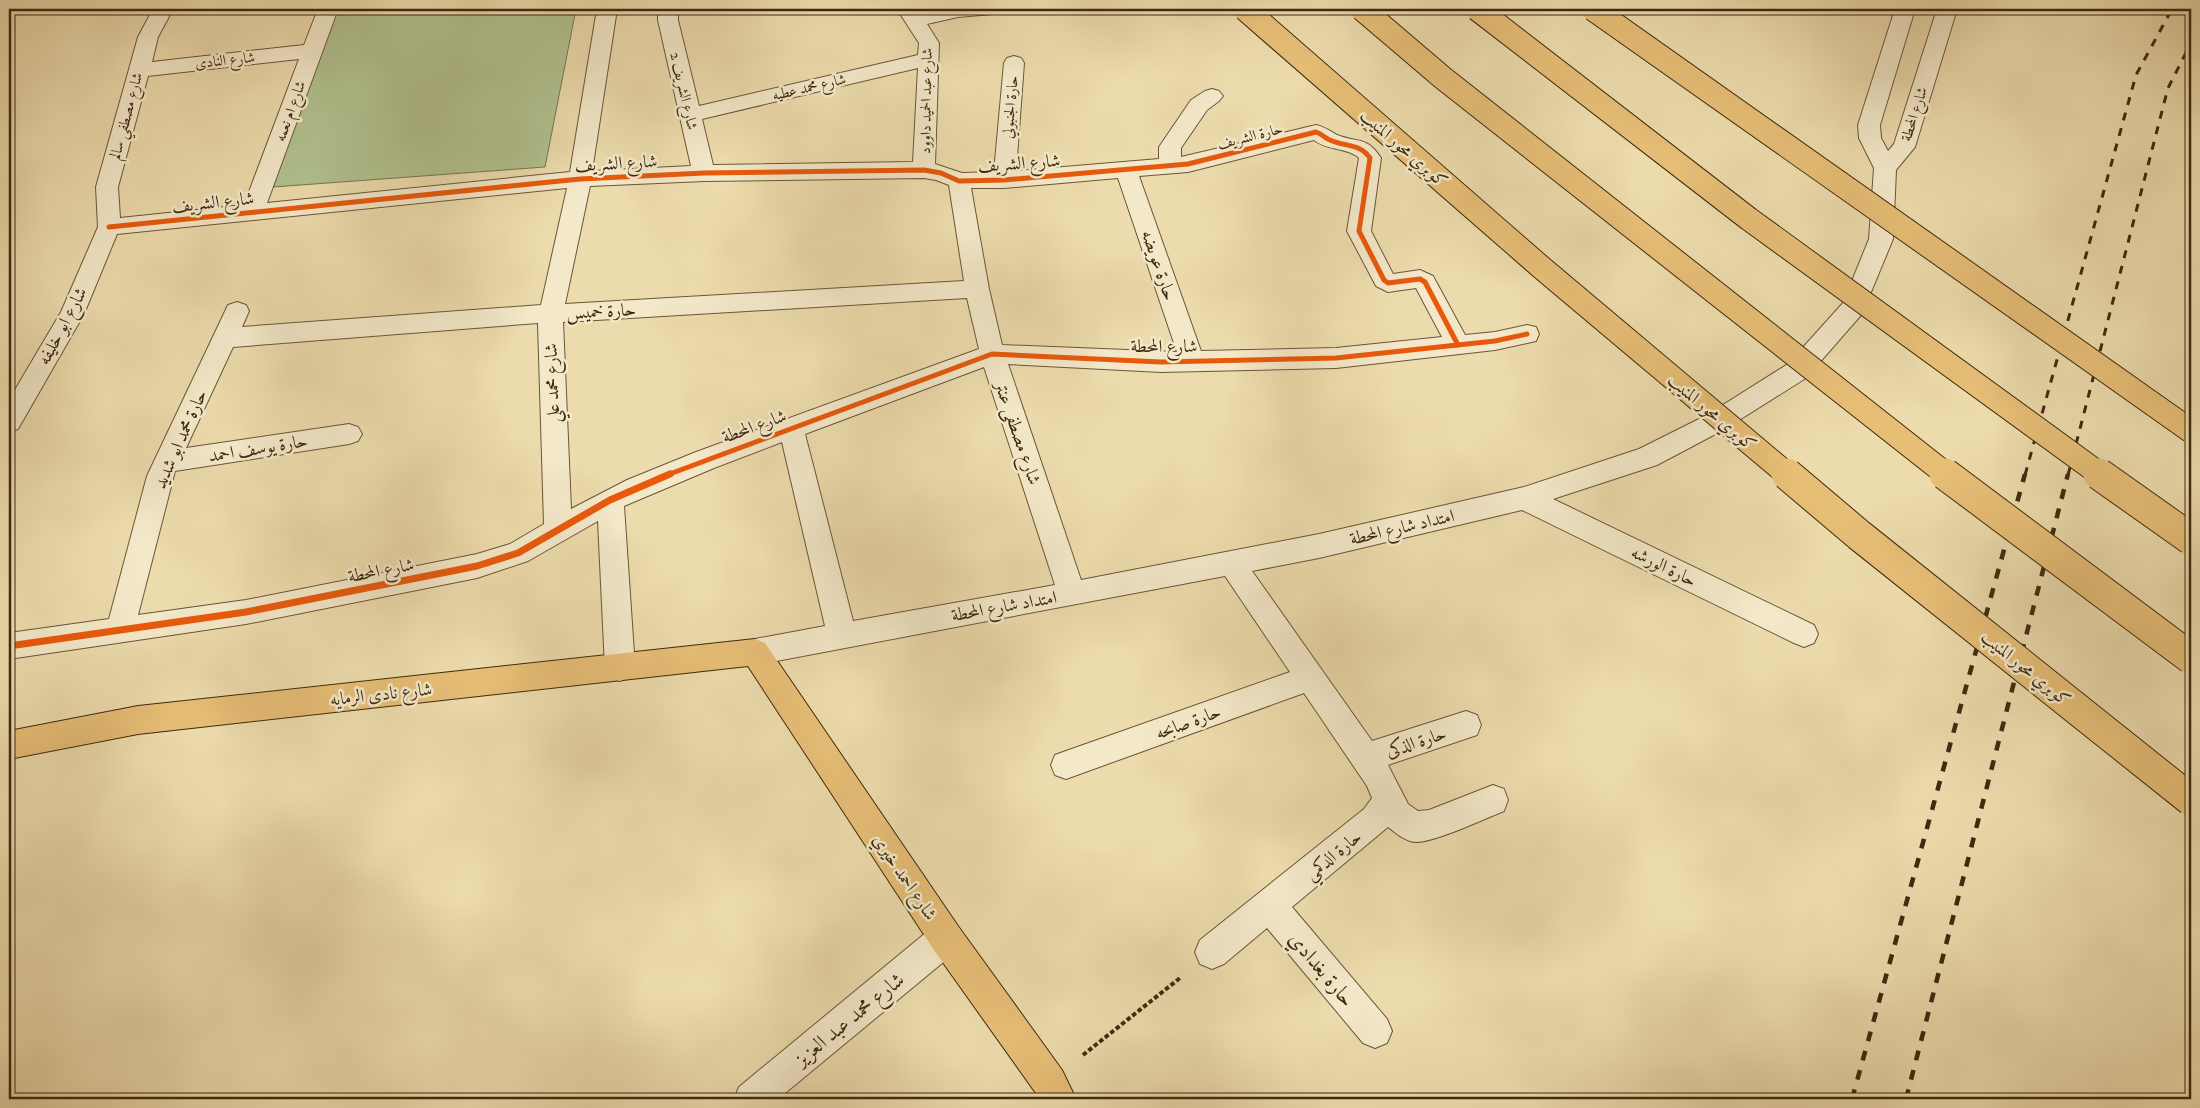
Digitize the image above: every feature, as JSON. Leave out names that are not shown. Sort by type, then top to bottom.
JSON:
[{"type":"main road","name":"كوبري محور المنيب","points":[[1245,9],[1542,268],[1859,535],[2191,800]]},
{"type":"main road","points":[[1362,9],[1474,102],[1972,495],[2191,658]]},
{"type":"main road","points":[[1477,9],[1749,219],[2036,429],[2191,539]]},
{"type":"main road","points":[[1593,9],[2191,430]]},
{"type":"main road","name":"شارع نادى الرمايه","points":[[9,745],[138,720],[755,652]]},
{"type":"main road","name":"شارع احمد خيري","points":[[755,652],[946,938],[1054,1091]]},
{"type":"street","name":"شارع مصطفي سالم","points":[[108,227],[106,187],[148,37],[163,9]]},
{"type":"street","name":"شارع ام نعمه","points":[[252,213],[328,9]]},
{"type":"street","name":"شارع محمد علي","points":[[558,531],[550,330],[551,314],[580,179],[607,9]]},
{"type":"street","name":"شارع الشريف 2","points":[[668,9],[668,20],[704,173]]},
{"type":"street","points":[[910,15],[958,10],[997,9]]},
{"type":"street","name":"شارع المحطة","points":[[1905,9],[1869,124],[1870,138],[1885,168],[1904,147],[1947,9]]},
{"type":"street","name":"شارع عبد الحميد داوود","points":[[910,15],[929,44],[924,170]]},
{"type":"street","name":"شارع النادى","points":[[138,70],[312,51]]},
{"type":"street","name":"شارع محمد عطيه","points":[[690,115],[929,59]]},
{"type":"street","name":"حارة الجنبولي","points":[[1004,180],[1014,63]]},
{"type":"street","points":[[1170,165],[1170,147],[1199,106],[1212,96]]},
{"type":"street","name":"حارة الشريف","points":[[1126,170],[1188,164],[1316,132],[1323,133],[1328,140],[1362,147],[1367,151],[1370,158],[1359,231],[1384,280],[1394,284],[1420,279],[1425,282],[1458,345]]},
{"type":"street","name":"امتداد شارع المحطة","points":[[755,652],[1232,564],[1441,519],[1524,498],[1648,457],[1716,422],[1798,371],[1852,308],[1881,239],[1885,168]]},
{"type":"street","name":"شارع الشريف","points":[[108,227],[580,179],[704,173],[924,170],[940,173],[959,181],[1004,180],[1126,170]]},
{"type":"street","name":"حارة عويضه","points":[[1126,170],[1192,361]]},
{"type":"street","name":"شارع مصطفى عنتر","points":[[959,181],[977,289],[992,354],[1072,594]]},
{"type":"street","name":"شارع ابو خليفه","points":[[9,422],[72,314],[108,227]]},
{"type":"street","name":"حارة خميس","points":[[226,338],[551,314],[977,289]]},
{"type":"street","name":"حارة محمد ابو شديد","points":[[120,630],[160,476],[237,311]]},
{"type":"street","name":"شارع المحطة","points":[[9,646],[246,612],[477,566],[518,553],[610,500],[705,460],[992,354],[1161,362],[1336,358],[1495,341],[1527,334]]},
{"type":"street","points":[[791,428],[842,636]]},
{"type":"street","name":"حارة يوسف احمد","points":[[167,462],[349,434]]},
{"type":"street","name":"حارة الورشه","points":[[1524,498],[1804,634]]},
{"type":"street","points":[[610,500],[620,668]]},
{"type":"street","points":[[1232,564],[1378,776],[1397,816],[1414,827],[1428,825],[1493,800]]},
{"type":"street","name":"حارة صابحه","points":[[1066,766],[1310,678]]},
{"type":"street","name":"حارة الذكى","points":[[1365,758],[1466,725]]},
{"type":"street","name":"حارة الدكمي","points":[[1212,952],[1376,820],[1389,801]]},
{"type":"street","name":"حارة بغدادي","points":[[1270,906],[1375,1031]]},
{"type":"street","name":"شارع محمد عبد العزيز","points":[[751,1099],[946,938]]},
{"type":"path","points":[[1054,1091],[1212,952]]},
{"type":"green space","points":[[336,9],[576,9],[545,167],[273,187]]},
{"type":"railway","points":[[2025,475],[2136,75],[2172,9]]},
{"type":"railway","points":[[2068,475],[2168,88],[2191,43]]},
{"type":"railway","points":[[1852,1099],[2025,474]]},
{"type":"railway","points":[[1906,1099],[2068,474]]},
{"type":"cycle path","points":[[109,227],[580,179],[704,173],[924,170],[941,173],[959,181],[1004,180],[1188,164],[1316,132],[1336,142],[1358,147],[1367,153],[1370,158],[1359,231],[1384,280],[1388,283],[1420,279],[1425,282],[1458,345]]},
{"type":"cycle path","points":[[9,646],[246,612],[477,566],[518,553],[610,500],[636,488],[705,460],[992,354],[1161,362],[1336,358],[1495,341],[1527,334]]}]
